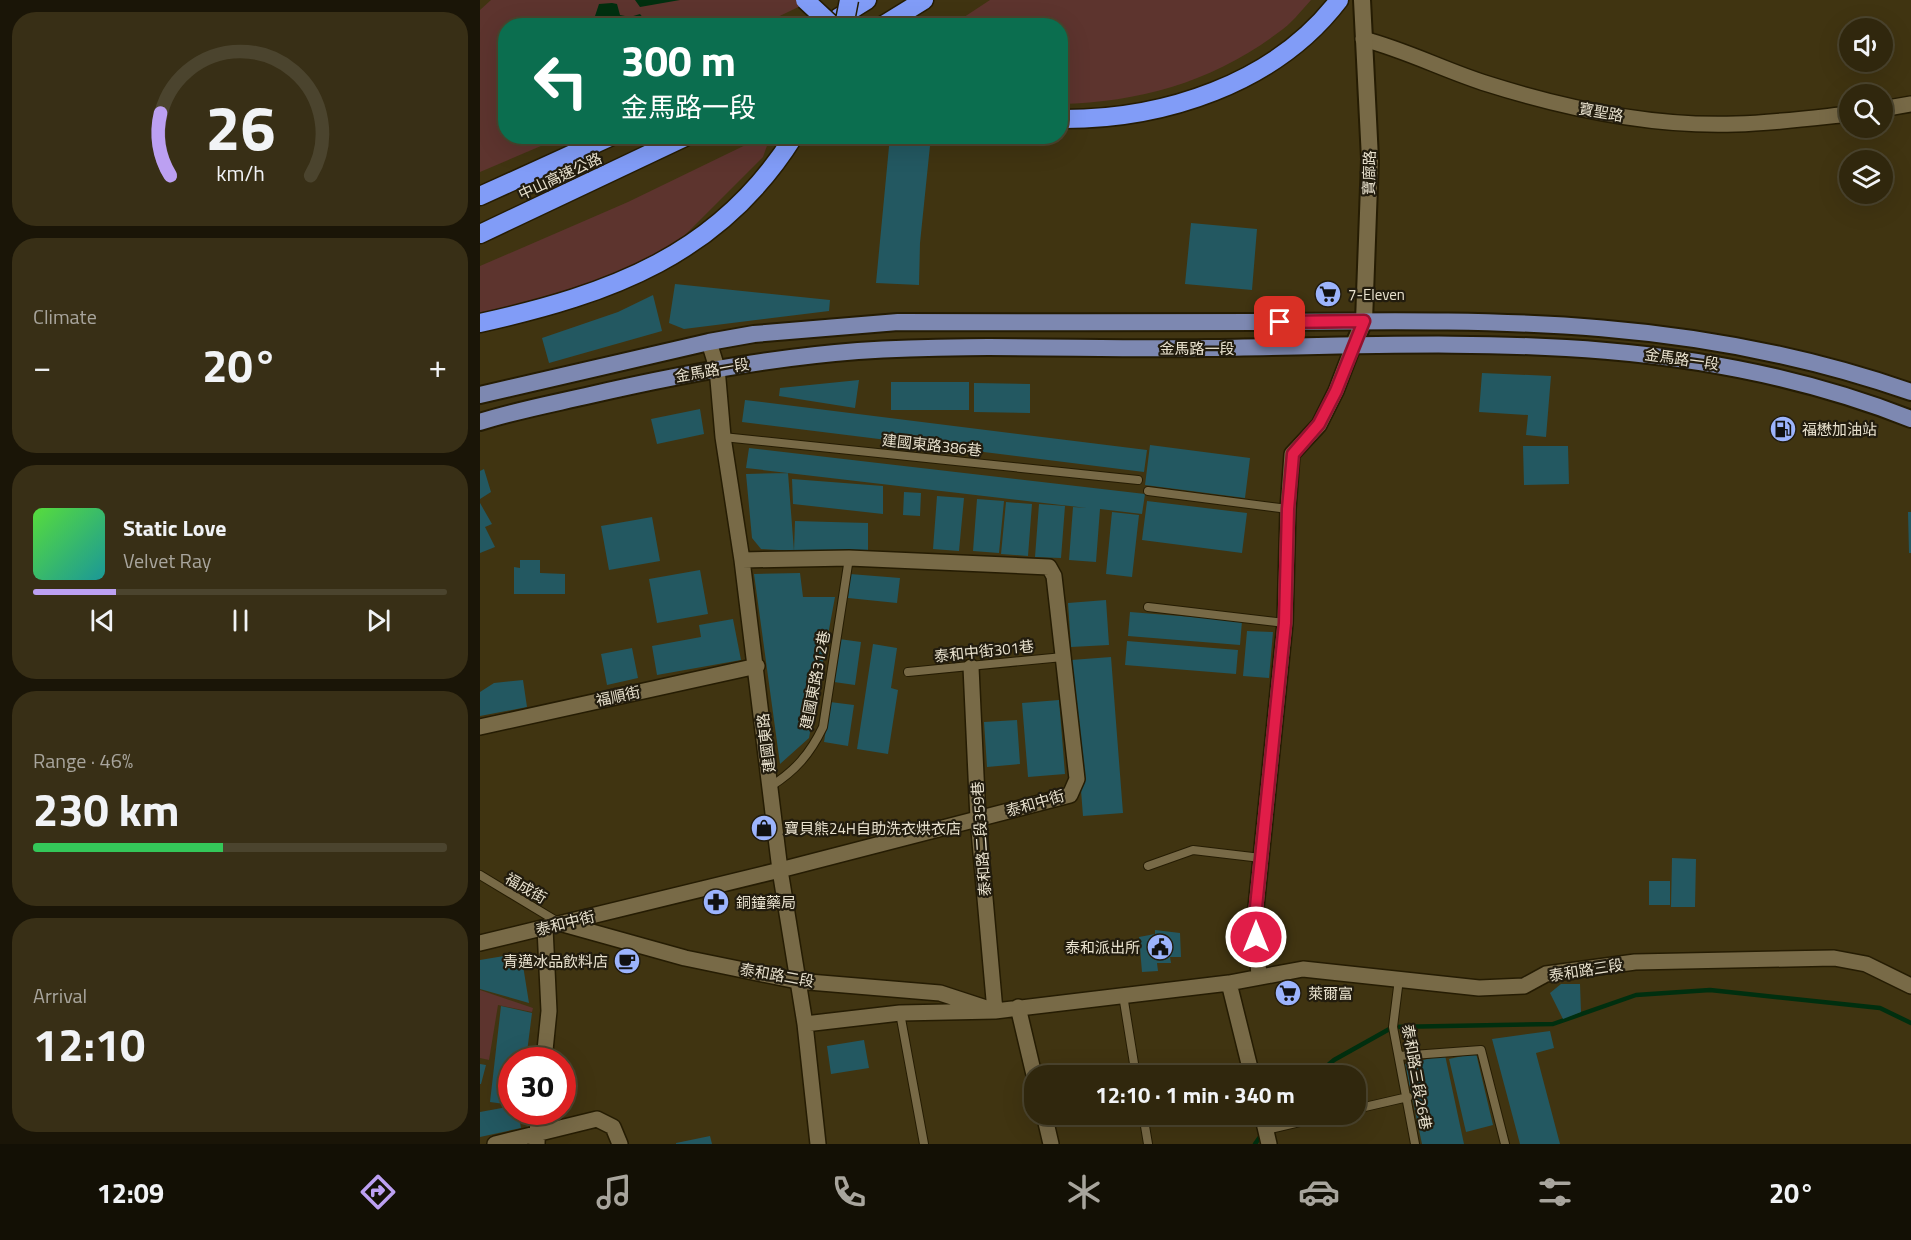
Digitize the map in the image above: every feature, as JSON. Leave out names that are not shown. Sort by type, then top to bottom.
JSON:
[{"type":"highway","points":[[805,0],[824,18]]},
{"type":"highway","points":[[846,18],[849,0]]},
{"type":"highway","points":[[837,18],[867,0]]},
{"type":"highway","points":[[895,18],[924,0]]},
{"type":"highway","points":[[1068,119],[1100,119],[1157,109],[1202,96],[1244,78],[1282,55],[1323,21],[1339,0]]},
{"type":"highway","name":"中山高速公路","points":[[480,196],[594,144]]},
{"type":"highway","name":"中山高速公路","points":[[480,234],[670,144]]},
{"type":"highway","points":[[480,322],[576,298],[632,278],[672,256],[707,233],[749,196],[773,169],[789,144]]},
{"type":"main road","name":"金馬路一段","points":[[480,395],[754,334],[898,322],[1364,321],[1509,321],[1622,328],[1691,336],[1826,365],[1911,392]]},
{"type":"main road","name":"金馬路一段","points":[[480,422],[656,380],[717,368],[826,354],[935,348],[1206,348],[1450,343],[1580,347],[1699,361],[1759,372],[1830,390],[1911,419]]},
{"type":"street","name":"寶廍路","points":[[1354,344],[1364,321],[1370,159],[1362,0]]},
{"type":"street","name":"寶聖路","points":[[1363,39],[1490,85],[1613,115],[1686,123],[1735,124],[1839,115]]},
{"type":"street","points":[[1893,107],[1911,104]]},
{"type":"street","name":"建國東路","points":[[710,342],[717,368],[723,437],[757,666],[780,870],[805,1024],[818,1144]]},
{"type":"street","points":[[1258,977],[1255,917],[1285,623],[1288,509],[1293,454],[1319,424],[1336,391],[1354,344]]},
{"type":"street","name":"泰和中街","points":[[480,942],[780,870],[1070,795],[1077,779],[1054,576],[1049,567],[849,558],[742,560]]},
{"type":"street","name":"福順街","points":[[480,727],[757,666]]},
{"type":"street","name":"泰和路二段359巷","points":[[971,667],[978,819],[995,1011]]},
{"type":"street","name":"泰和路二段","points":[[560,923],[685,958],[797,981],[940,993],[995,1011]]},
{"type":"street","points":[[545,928],[549,1011],[545,1047]]},
{"type":"street","name":"泰和路三段","points":[[1258,977],[1303,969],[1479,988],[1524,986],[1555,972],[1635,962],[1834,958],[1866,964],[1911,986]]},
{"type":"street","name":"泰和路二段","points":[[805,1024],[900,1013],[995,1011],[1229,983],[1258,977]]},
{"type":"street","points":[[1229,983],[1249,1065]]},
{"type":"street","points":[[1018,1007],[1032,1065]]},
{"type":"street","points":[[495,1144],[536,1139],[597,1119],[613,1127],[620,1144]]},
{"type":"street","points":[[1047,1125],[1051,1144]]},
{"type":"lane","name":"建國東路386巷","points":[[723,437],[1138,480]]},
{"type":"lane","points":[[1148,491],[1288,509]]},
{"type":"lane","name":"建國東路312巷","points":[[771,786],[794,772],[823,728],[849,558]]},
{"type":"lane","points":[[1148,607],[1285,623]]},
{"type":"lane","name":"泰和中街301巷","points":[[908,672],[1063,657]]},
{"type":"lane","points":[[1148,866],[1193,850],[1261,858]]},
{"type":"lane","name":"福成街","points":[[480,875],[560,923]]},
{"type":"lane","name":"泰和路三段26巷","points":[[1399,979],[1393,1027],[1408,1097],[1415,1144]]},
{"type":"lane","points":[[1123,995],[1134,1065]]},
{"type":"lane","points":[[900,1013],[924,1144]]},
{"type":"lane","points":[[1399,1056],[1481,1050],[1505,1144]]},
{"type":"lane","points":[[1366,1107],[1408,1097]]},
{"type":"lane","points":[[1145,1125],[1148,1144]]},
{"type":"shaded area","points":[[491,0],[813,0],[776,18],[498,18],[498,144],[546,144],[480,172],[480,10]]},
{"type":"shaded area","points":[[635,0],[680,0],[640,7]]},
{"type":"shaded area","points":[[990,0],[1311,0],[1279,32],[1229,64],[1203,76],[1176,86],[1120,99],[1068,104],[1068,18],[963,18]]},
{"type":"shaded area","points":[[599,4],[617,4],[620,15],[630,17],[640,14],[643,18],[597,18],[595,16]]},
{"type":"shaded area","points":[[748,144],[768,144],[763,157],[672,248],[579,290],[480,316],[480,266],[628,202]]},
{"type":"shaded area","points":[[480,990],[533,1008],[532,1012],[498,1005],[489,1060],[480,1058]]},
{"type":"building","points":[[889,144],[930,144],[920,243],[919,285],[876,283]]},
{"type":"building","points":[[1191,223],[1257,229],[1252,290],[1185,284]]},
{"type":"building","points":[[675,284],[830,300],[829,311],[684,329],[669,323]]},
{"type":"building","points":[[653,295],[662,331],[549,363],[542,338],[618,312]]},
{"type":"building","points":[[1482,373],[1551,376],[1546,437],[1526,435],[1528,415],[1479,412]]},
{"type":"building","points":[[859,380],[855,408],[779,396],[780,388]]},
{"type":"building","points":[[891,382],[969,382],[969,410],[891,410]]},
{"type":"building","points":[[974,383],[1030,384],[1030,413],[974,412]]},
{"type":"building","points":[[745,400],[1147,450],[1144,472],[742,422]]},
{"type":"building","points":[[700,409],[704,434],[657,444],[651,419]]},
{"type":"building","points":[[1150,445],[1250,458],[1245,498],[1145,485]]},
{"type":"building","points":[[1523,446],[1568,446],[1569,484],[1524,485]]},
{"type":"building","points":[[749,448],[1145,494],[1142,514],[1100,509],[1096,562],[1069,560],[1073,507],[1087,508],[746,468]]},
{"type":"building","points":[[484,469],[491,492],[480,499],[480,471]]},
{"type":"building","points":[[788,473],[794,551],[761,549],[752,538],[746,474]]},
{"type":"building","points":[[792,479],[883,486],[883,514],[793,504]]},
{"type":"building","points":[[904,492],[921,493],[920,516],[903,515]]},
{"type":"building","points":[[937,496],[964,498],[959,551],[933,549]]},
{"type":"building","points":[[977,499],[1004,501],[999,553],[973,551]]},
{"type":"building","points":[[1147,501],[1247,513],[1242,553],[1142,540]]},
{"type":"building","points":[[1006,502],[1032,504],[1028,556],[1001,554]]},
{"type":"building","points":[[480,503],[492,524],[485,527],[495,547],[480,553]]},
{"type":"building","points":[[1039,504],[1065,506],[1061,558],[1035,557]]},
{"type":"building","points":[[1112,512],[1139,515],[1132,577],[1106,574]]},
{"type":"building","points":[[1908,512],[1911,512],[1911,553],[1909,553]]},
{"type":"building","points":[[652,517],[660,561],[609,570],[601,526]]},
{"type":"building","points":[[795,521],[868,523],[868,553],[794,551]]},
{"type":"building","points":[[520,560],[540,560],[540,573],[565,574],[565,594],[514,594],[514,567],[520,568]]},
{"type":"building","points":[[700,570],[708,614],[657,623],[649,579]]},
{"type":"building","points":[[800,573],[803,597],[835,597],[809,738],[780,764],[754,574]]},
{"type":"building","points":[[850,574],[900,578],[897,603],[848,598]]},
{"type":"building","points":[[1106,600],[1109,645],[1071,647],[1068,603]]},
{"type":"building","points":[[1130,612],[1242,621],[1240,645],[1128,636]]},
{"type":"building","points":[[733,619],[741,660],[657,675],[652,646],[701,637],[699,625]]},
{"type":"building","points":[[1247,631],[1273,632],[1269,678],[1243,676]]},
{"type":"building","points":[[839,639],[861,642],[855,685],[834,682]]},
{"type":"building","points":[[1127,641],[1238,650],[1236,674],[1125,665]]},
{"type":"building","points":[[873,644],[897,648],[891,688],[898,690],[888,754],[857,749]]},
{"type":"building","points":[[632,648],[638,678],[607,685],[601,654]]},
{"type":"building","points":[[1111,657],[1123,813],[1083,816],[1071,660]]},
{"type":"building","points":[[523,680],[527,707],[480,716],[480,692],[494,683]]},
{"type":"building","points":[[1059,700],[1065,774],[1028,777],[1022,703]]},
{"type":"building","points":[[830,702],[854,705],[848,746],[824,742]]},
{"type":"building","points":[[1017,720],[1020,764],[987,767],[984,722]]},
{"type":"building","points":[[1672,858],[1696,859],[1695,907],[1671,907]]},
{"type":"building","points":[[1649,881],[1670,881],[1670,905],[1649,905]]},
{"type":"building","name":"泰和派出所","points":[[1155,930],[1180,933],[1181,957],[1170,957],[1171,963],[1157,963],[1158,971],[1142,972],[1139,937],[1155,934]]},
{"type":"building","points":[[521,953],[529,1003],[480,989],[480,960]]},
{"type":"building","points":[[1561,984],[1580,984],[1581,1012],[1563,1019],[1550,993]]},
{"type":"building","points":[[501,1006],[532,1013],[528,1047],[498,1047],[498,1103],[490,1102]]},
{"type":"building","points":[[1550,1031],[1554,1048],[1536,1053],[1560,1144],[1520,1144],[1492,1039]]},
{"type":"building","points":[[864,1040],[869,1068],[831,1074],[827,1046]]},
{"type":"building","points":[[1476,1053],[1493,1125],[1466,1132],[1449,1059]]},
{"type":"building","points":[[1445,1055],[1464,1144],[1422,1144],[1405,1064]]},
{"type":"building","points":[[480,1064],[486,1065],[481,1084],[480,1084]]},
{"type":"building","points":[[498,1109],[498,1125],[520,1125],[521,1128],[480,1137],[480,1112]]},
{"type":"building","points":[[710,1136],[712,1144],[676,1144],[676,1143]]},
{"type":"waterway","points":[[1328,1065],[1393,1027],[1553,1024],[1636,995],[1710,990],[1880,1008],[1911,1023]]},
{"type":"waterway","points":[[1255,1144],[1262,1134]]},
{"type":"place","name":"7-Eleven","points":[[1328,294]]},
{"type":"place","name":"福懋加油站","points":[[1783,429]]},
{"type":"place","name":"寶貝熊24H自助洗衣烘衣店","points":[[764,828]]},
{"type":"place","name":"銅鐘藥局","points":[[716,902]]},
{"type":"place","name":"泰和派出所","points":[[1160,947]]},
{"type":"place","name":"青邁冰品飲料店","points":[[627,961]]},
{"type":"place","name":"萊爾富","points":[[1288,993]]},
{"type":"route","points":[[1256,937],[1255,917],[1285,623],[1288,509],[1293,454],[1319,424],[1336,391],[1364,321],[1280,322]]}]
